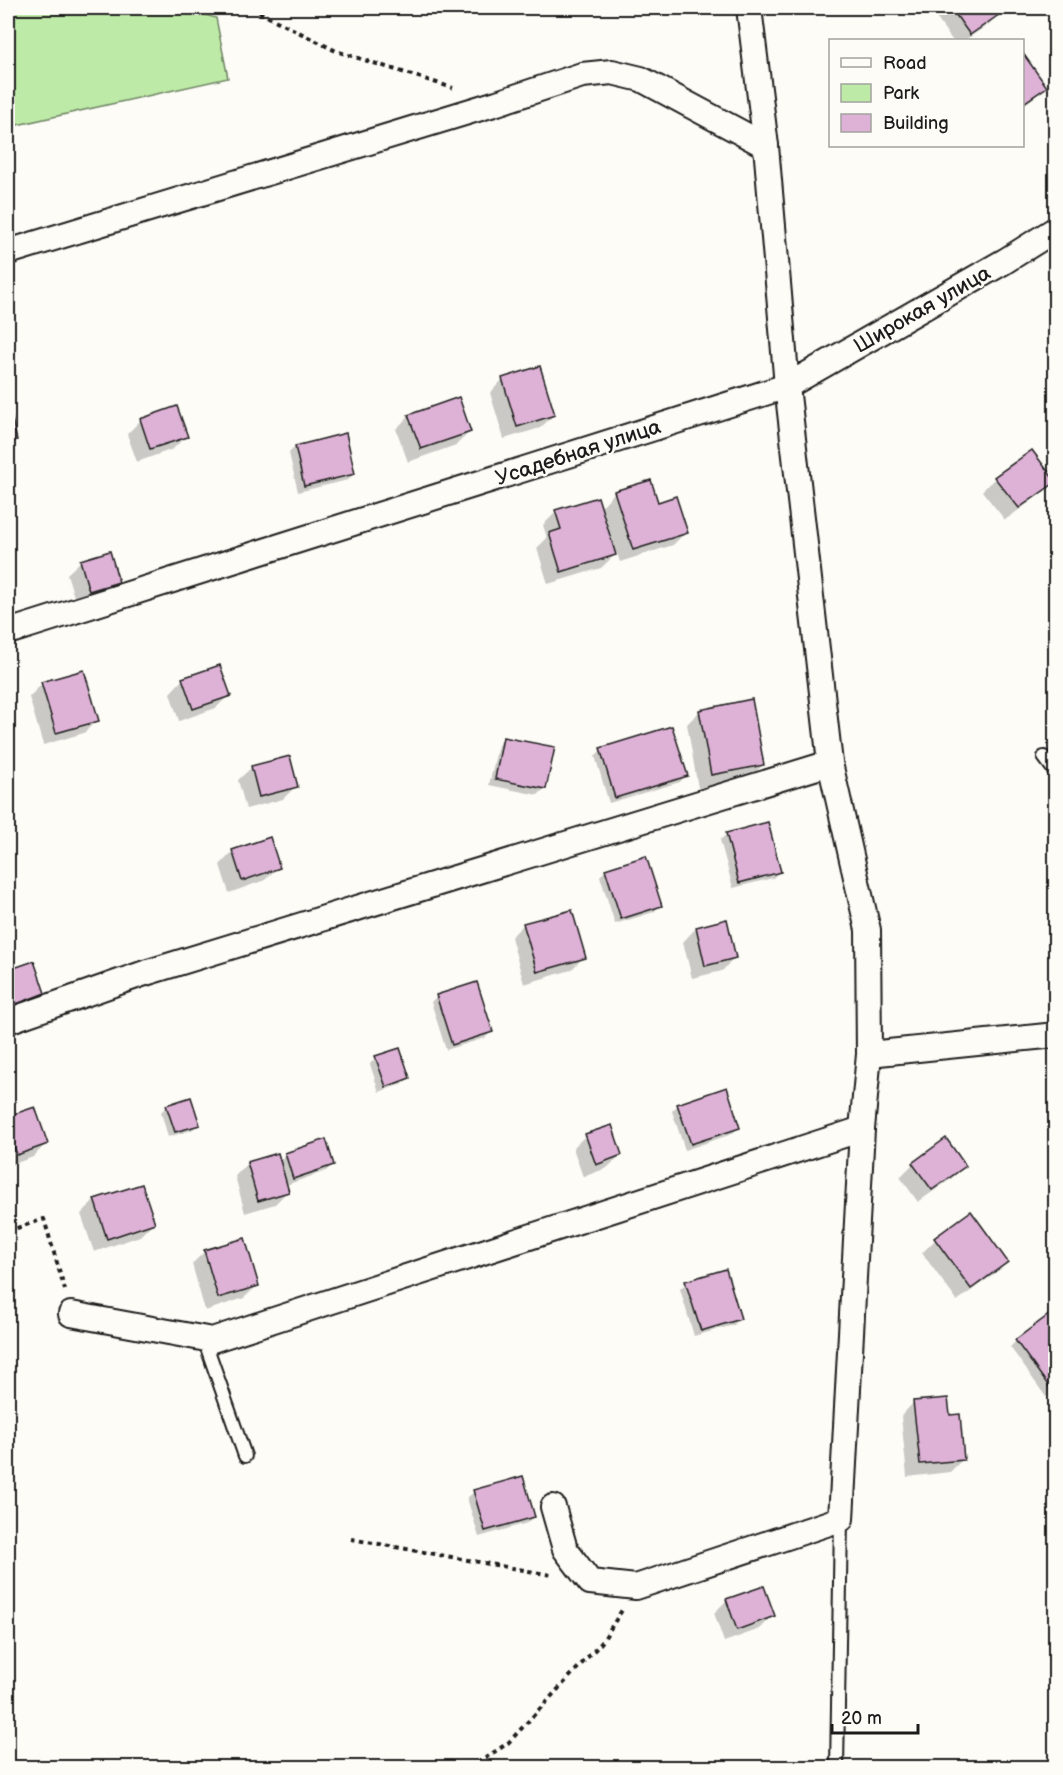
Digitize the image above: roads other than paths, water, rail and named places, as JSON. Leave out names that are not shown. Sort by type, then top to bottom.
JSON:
[{"type":"street","points":[[553,1507],[565,1549],[590,1582],[636,1587],[841,1519],[862,1129],[869,1054],[868,930],[830,763],[787,386],[766,146],[749,8]]},
{"type":"street","points":[[8,252],[498,103],[582,75],[612,72],[641,78],[766,146]]},
{"type":"street","name":"Широкая улица","points":[[787,386],[1005,261],[1056,229]]},
{"type":"street","name":"Усадебная улица","points":[[8,633],[787,386]]},
{"type":"street","points":[[8,1021],[142,974],[830,763]]},
{"type":"street","points":[[869,1054],[1056,1035]]},
{"type":"street","points":[[71,1314],[212,1340],[862,1129]]},
{"type":"lane","points":[[1044,757],[1056,773]]},
{"type":"lane","points":[[204,1339],[245,1456]]},
{"type":"lane","points":[[837,1767],[841,1519]]}]
